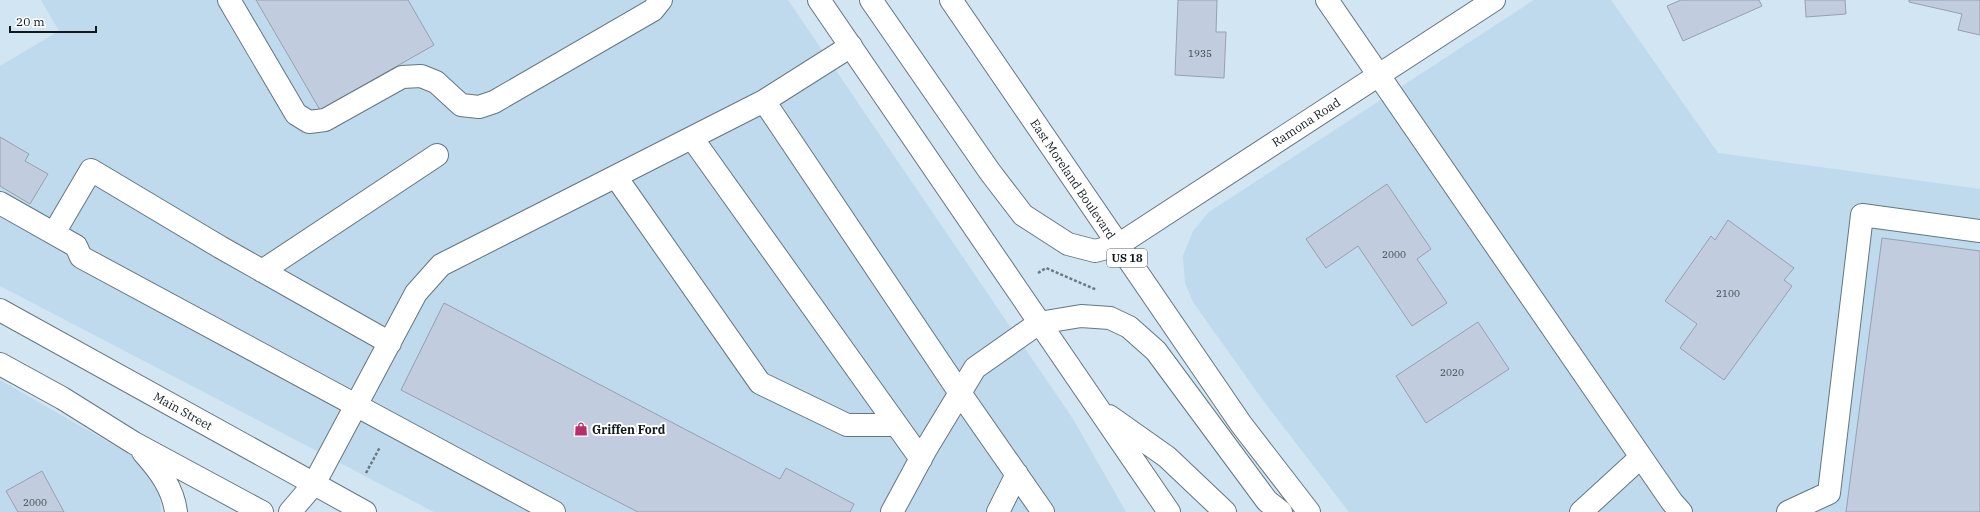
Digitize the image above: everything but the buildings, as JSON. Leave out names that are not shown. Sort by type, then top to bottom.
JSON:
[{"type":"main road","points":[[229,0],[296,114],[309,122],[325,120],[402,77],[421,76],[436,82],[461,105],[479,107],[494,102],[654,10],[662,0]]},
{"type":"main road","points":[[819,0],[1169,512]]},
{"type":"main road","name":"Ramona Road","points":[[871,0],[990,172],[1023,215],[1068,244],[1095,251],[1118,245],[1494,0]]},
{"type":"main road","name":"East Moreland Boulevard","points":[[951,0],[1241,424],[1309,512]]},
{"type":"main road","points":[[1327,0],[1672,502],[1681,512]]},
{"type":"main road","points":[[290,512],[314,484],[416,293],[441,265],[764,101],[851,46]]},
{"type":"main road","points":[[764,101],[960,393],[1043,512]]},
{"type":"main road","points":[[692,138],[921,459]]},
{"type":"main road","points":[[262,271],[437,155]]},
{"type":"main road","points":[[54,233],[91,170],[262,271],[390,343]]},
{"type":"main road","points":[[616,177],[760,383],[847,425],[896,425]]},
{"type":"main road","points":[[0,203],[76,246],[81,257],[554,512]]},
{"type":"main road","points":[[1788,512],[1829,492],[1862,215],[1980,231]]},
{"type":"main road","name":"Main Street","points":[[0,310],[365,512]]},
{"type":"main road","points":[[892,512],[921,459],[975,368],[1039,323],[1081,316],[1110,318],[1129,327],[1156,351],[1267,501],[1281,512]]},
{"type":"main road","points":[[0,364],[62,398],[134,443],[262,512]]},
{"type":"main road","points":[[1098,408],[1167,457],[1225,512]]},
{"type":"main road","points":[[134,443],[159,470],[175,498],[176,512]]},
{"type":"main road","points":[[1581,512],[1641,457]]},
{"type":"main road","points":[[998,512],[1017,474]]},
{"type":"path","points":[[1038,273],[1046,268],[1099,290]]},
{"type":"shaded area","points":[[41,0],[788,0],[1073,419],[1126,512],[434,512],[0,286],[0,66],[59,31]]},
{"type":"shaded area","points":[[1534,0],[1611,0],[1718,153],[1980,189],[1980,512],[1349,512],[1262,399],[1193,302],[1185,283],[1183,256],[1193,231],[1209,212]]},
{"type":"shaded area","points":[[0,380],[131,455],[147,468],[157,483],[161,512],[0,512]]},
{"type":"place","name":"Griffen Ford","points":[[581,429]]}]
